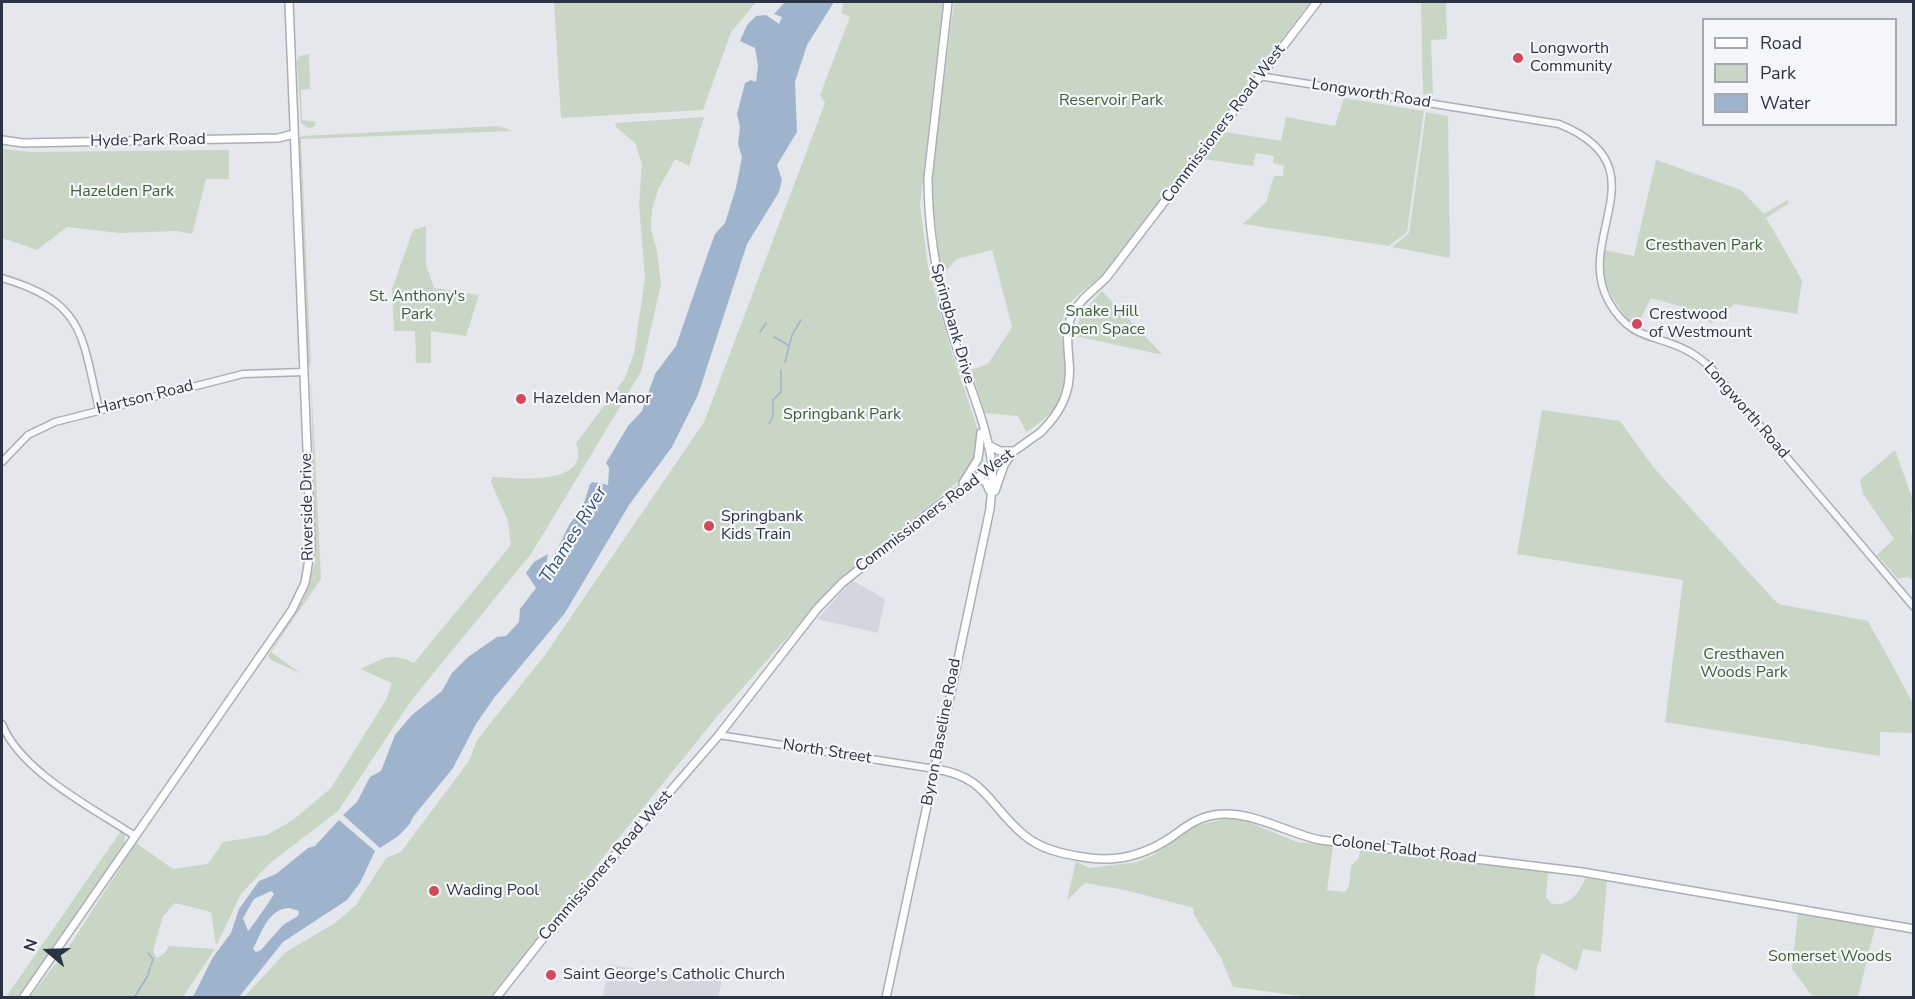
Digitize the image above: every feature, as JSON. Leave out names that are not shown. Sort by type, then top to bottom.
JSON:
[{"type":"main road","name":"Riverside Drive","points":[[22,998],[291,610],[305,583],[311,547],[289,2]]},
{"type":"main road","name":"Springbank Drive","points":[[948,2],[928,178],[933,259],[949,325],[993,465]]},
{"type":"main road","name":"Commissioners Road West","points":[[495,998],[548,932],[719,735],[817,609],[842,583],[941,503],[1041,432],[1060,410],[1070,376],[1067,341],[1074,312],[1106,278],[1317,2]]},
{"type":"main road","name":"Hyde Park Road","points":[[2,140],[23,143],[260,138],[294,134]]},
{"type":"main road","points":[[941,503],[968,477],[978,459],[982,442],[977,412]]},
{"type":"main road","points":[[988,445],[1000,451],[1014,451]]},
{"type":"main road","points":[[990,509],[1001,472],[1014,451]]},
{"type":"main road","name":"Byron Baseline Road","points":[[886,998],[990,509],[993,465]]},
{"type":"main road","points":[[975,478],[989,484],[990,509]]},
{"type":"main road","name":"Colonel Talbot Road","points":[[935,769],[957,772],[977,784],[1025,836],[1053,852],[1086,858],[1135,857],[1155,848],[1188,824],[1213,815],[1226,814],[1249,817],[1298,836],[1320,840],[1582,872],[1914,928]]},
{"type":"street","name":"Longworth Road","points":[[1259,76],[1558,124],[1578,132],[1594,144],[1606,162],[1612,186],[1611,208],[1599,266],[1609,302],[1621,319],[1635,330],[1653,339],[1688,350],[1710,367],[1914,606]]},
{"type":"street","points":[[2,278],[41,291],[63,306],[73,319],[83,338],[99,410]]},
{"type":"street","name":"Hartson Road","points":[[2,462],[28,435],[42,427],[99,410],[243,374],[304,372]]},
{"type":"street","points":[[2,724],[6,735],[24,758],[135,836]]},
{"type":"street","name":"North Street","points":[[719,735],[935,769]]},
{"type":"shaded area","points":[[852,580],[885,599],[878,633],[818,619]]},
{"type":"shaded area","points":[[609,965],[722,981],[718,997],[603,997]]},
{"type":"green space","points":[[554,2],[756,2],[731,32],[703,110],[561,118]]},
{"type":"green space","name":"Springbank Park","points":[[844,2],[943,2],[920,205],[928,267],[950,347],[979,433],[976,458],[960,480],[839,579],[715,719],[490,997],[243,998],[286,952],[335,923],[356,905],[386,858],[401,852],[469,761],[477,740],[545,655],[704,422],[825,103],[820,95],[850,17],[841,13]]},
{"type":"green space","name":"Reservoir Park","points":[[954,2],[1310,2],[1107,270],[1068,306],[1062,326],[1069,377],[1067,387],[1050,413],[1026,432],[1018,416],[985,413],[971,370],[988,364],[1012,327],[992,250],[957,259],[942,275],[931,182]]},
{"type":"green space","points":[[1421,2],[1446,2],[1447,39],[1431,40],[1433,96],[1423,94]]},
{"type":"green space","points":[[309,54],[310,89],[301,90],[302,120],[316,122],[314,127],[308,128],[301,123],[297,61],[299,56]]},
{"type":"green space","points":[[1344,98],[1424,111],[1407,232],[1389,246],[1243,224],[1266,202],[1274,176],[1283,176],[1284,166],[1273,163],[1274,156],[1256,153],[1253,166],[1203,159],[1225,132],[1281,141],[1286,117],[1335,126]]},
{"type":"green space","points":[[1426,112],[1448,116],[1450,258],[1392,247],[1409,233]]},
{"type":"green space","points":[[704,117],[689,166],[675,159],[658,190],[652,209],[651,229],[657,251],[661,284],[641,372],[531,554],[410,702],[338,811],[269,864],[241,894],[216,946],[211,912],[175,903],[163,916],[153,951],[157,958],[165,953],[169,946],[215,949],[183,997],[30,997],[72,942],[136,843],[173,869],[208,864],[223,842],[267,835],[293,820],[331,788],[386,700],[392,683],[360,669],[392,657],[414,663],[511,545],[508,521],[491,482],[492,477],[549,477],[573,467],[578,457],[576,443],[625,378],[634,353],[645,278],[639,204],[642,164],[635,143],[617,128],[615,123]]},
{"type":"green space","points":[[499,126],[512,131],[301,139],[311,367],[308,362],[299,139],[302,136]]},
{"type":"green space","name":"Hazelden Park","points":[[2,149],[31,152],[229,150],[229,179],[206,179],[192,234],[177,231],[119,233],[67,227],[37,250],[2,238]]},
{"type":"green space","name":"Cresthaven Park","points":[[1656,160],[1741,190],[1764,214],[1787,200],[1789,203],[1766,218],[1802,280],[1797,314],[1735,304],[1712,323],[1683,307],[1651,298],[1635,330],[1615,302],[1606,283],[1603,273],[1604,250],[1634,256]]},
{"type":"green space","name":"St. Anthony's Park","points":[[426,226],[426,265],[434,288],[479,295],[466,336],[431,331],[431,363],[416,363],[415,331],[394,331],[392,289],[413,230]]},
{"type":"green space","name":"Snake Hill Open Space","points":[[1102,291],[1163,355],[1075,336],[1081,314]]},
{"type":"green space","points":[[311,375],[321,579],[271,652],[300,673],[271,660],[268,655],[305,596],[315,562]]},
{"type":"green space","name":"Cresthaven Woods Park","points":[[1542,410],[1620,421],[1654,468],[1778,604],[1868,621],[1913,703],[1913,733],[1880,732],[1880,756],[1665,722],[1683,580],[1517,554]]},
{"type":"green space","points":[[1895,450],[1912,497],[1913,580],[1908,577],[1898,579],[1877,555],[1894,539],[1863,494],[1860,480]]},
{"type":"green space","points":[[1228,818],[1243,820],[1297,842],[1333,846],[1327,890],[1345,892],[1349,886],[1351,866],[1359,858],[1360,849],[1548,872],[1546,897],[1552,904],[1569,901],[1586,878],[1607,881],[1601,952],[1583,949],[1577,971],[1542,953],[1537,967],[1534,998],[1317,998],[1233,987],[1221,958],[1193,913],[1194,908],[1125,890],[1085,883],[1067,900],[1076,861],[1089,868],[1137,862],[1153,855],[1195,826]]},
{"type":"green space","points":[[121,831],[125,836],[124,844],[19,997],[6,997]]},
{"type":"green space","name":"Somerset Woods","points":[[1798,912],[1875,927],[1858,997],[1813,997],[1792,969]]},
{"type":"water","name":"Thames River","points":[[785,2],[834,2],[807,45],[795,82],[797,132],[777,165],[782,180],[779,192],[747,244],[698,395],[672,447],[629,505],[565,613],[494,698],[476,724],[453,768],[409,825],[397,837],[380,848],[343,815],[357,802],[370,777],[381,771],[395,735],[412,715],[442,691],[452,673],[468,657],[497,637],[506,636],[519,622],[520,609],[536,588],[526,573],[534,562],[548,554],[544,576],[546,579],[548,577],[555,554],[569,525],[583,506],[590,484],[593,482],[608,485],[609,468],[606,463],[628,426],[642,411],[655,374],[676,346],[715,234],[725,223],[736,188],[742,157],[738,144],[740,127],[737,114],[745,83],[751,80],[756,82],[758,66],[755,48],[740,41],[747,25],[756,16],[766,15],[779,24],[782,17],[774,14]]},
{"type":"water","points":[[339,820],[375,851],[360,883],[347,900],[283,942],[239,997],[193,997],[213,957],[231,933],[239,909],[259,881],[276,874],[308,848],[315,846]],"holes":[[[271,891],[274,894],[248,931],[243,918],[254,899]],[[289,908],[299,911],[298,916],[283,925],[261,950],[256,952],[253,949],[266,922],[276,912]]]},
{"type":"waterway","points":[[785,362],[792,335],[801,320]]},
{"type":"waterway","points":[[760,332],[766,323]]},
{"type":"waterway","points":[[774,337],[788,345]]},
{"type":"waterway","points":[[769,424],[773,416],[773,400],[781,392],[781,370]]},
{"type":"waterway","points":[[134,998],[147,977],[153,959],[148,953]]},
{"type":"place","name":"Longworth Community","points":[[1518,58]]},
{"type":"place","name":"Crestwood of Westmount","points":[[1637,324]]},
{"type":"place","name":"Hazelden Manor","points":[[521,399]]},
{"type":"place","name":"Springbank Kids Train","points":[[709,526]]},
{"type":"place","name":"Wading Pool","points":[[434,891]]},
{"type":"place","name":"Saint George's Catholic Church","points":[[551,975]]}]
